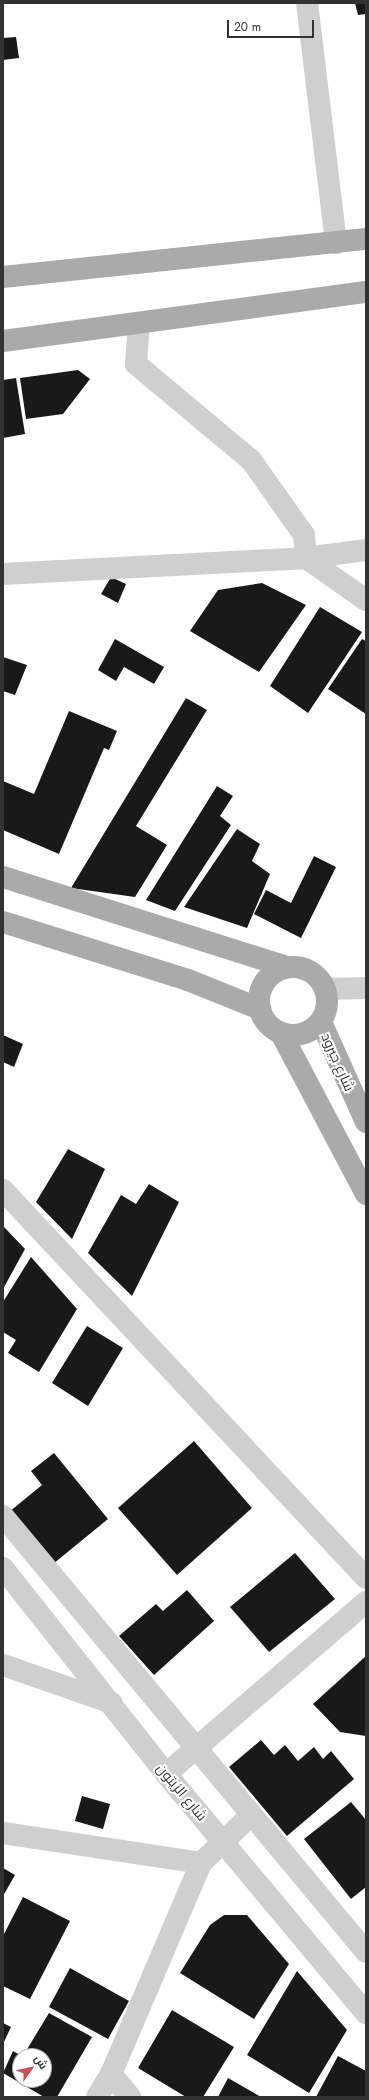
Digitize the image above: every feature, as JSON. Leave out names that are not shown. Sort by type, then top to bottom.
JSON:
[{"type":"main road","points":[[3,277],[366,239]]},
{"type":"main road","points":[[3,341],[366,292]]},
{"type":"main road","points":[[3,877],[287,967],[310,971],[325,989],[328,1000],[320,1022],[302,1035],[280,1033],[271,1028],[260,1009],[261,987],[267,978],[287,967]]},
{"type":"main road","points":[[3,922],[188,980],[260,1009]]},
{"type":"main road","name":"شارع جيرود","points":[[320,1022],[366,1122]]},
{"type":"main road","points":[[280,1033],[364,1190]]},
{"type":"street","points":[[307,3],[336,243]]},
{"type":"street","points":[[139,323],[136,364],[251,460],[304,535],[306,558]]},
{"type":"street","points":[[3,574],[306,558],[366,550]]},
{"type":"street","points":[[306,558],[366,600]]},
{"type":"street","points":[[325,989],[366,988]]},
{"type":"street","points":[[3,1190],[366,1578]]},
{"type":"street","points":[[3,1516],[198,1747],[250,1816],[366,1952]]},
{"type":"street","name":"شارع الزيتون","points":[[3,1568],[112,1703],[166,1774],[366,2012]]},
{"type":"street","points":[[166,1774],[366,1602]]},
{"type":"street","points":[[3,1665],[112,1703]]},
{"type":"street","points":[[97,2097],[111,2074],[201,1863],[222,1840],[250,1816]]},
{"type":"street","points":[[3,1833],[201,1863]]},
{"type":"street","points":[[111,2074],[130,2097]]},
{"type":"building","points":[[355,3],[366,3],[366,14],[358,15]]},
{"type":"building","points":[[16,37],[19,58],[3,60],[3,38]]},
{"type":"building","points":[[78,370],[90,379],[63,414],[26,419],[20,378]]},
{"type":"building","points":[[16,378],[25,434],[3,438],[3,380]]},
{"type":"building","points":[[111,577],[126,584],[118,603],[101,594]]},
{"type":"building","points":[[262,583],[306,605],[259,672],[190,631],[218,590]]},
{"type":"building","points":[[320,607],[362,632],[308,713],[270,686]]},
{"type":"building","points":[[115,639],[164,667],[154,684],[124,667],[116,681],[98,670]]},
{"type":"building","points":[[362,639],[366,641],[366,714],[328,689]]},
{"type":"building","points":[[3,657],[27,665],[15,695],[3,691]]},
{"type":"building","points":[[186,698],[207,710],[136,826],[167,845],[135,897],[71,888]]},
{"type":"building","points":[[69,711],[117,731],[109,750],[104,748],[59,854],[3,830],[3,781],[34,794]]},
{"type":"building","points":[[217,786],[233,796],[220,816],[231,825],[175,911],[146,900]]},
{"type":"building","points":[[237,829],[260,844],[252,861],[270,874],[247,928],[184,907]]},
{"type":"building","points":[[314,856],[336,867],[301,938],[254,914],[266,890],[291,903]]},
{"type":"building","points":[[3,1035],[23,1044],[14,1067],[3,1062]]},
{"type":"building","points":[[68,1149],[105,1169],[72,1239],[36,1202]]},
{"type":"building","points":[[149,1184],[179,1202],[132,1296],[88,1253],[121,1195],[136,1204]]},
{"type":"building","points":[[3,1226],[25,1249],[3,1289]]},
{"type":"building","points":[[31,1257],[77,1309],[39,1372],[8,1353],[16,1340],[3,1332],[3,1302]]},
{"type":"building","points":[[87,1326],[123,1348],[88,1406],[52,1383]]},
{"type":"building","points":[[194,1441],[252,1508],[177,1575],[118,1508]]},
{"type":"building","points":[[54,1453],[108,1519],[53,1564],[9,1512],[42,1485],[31,1471]]},
{"type":"building","points":[[295,1553],[335,1599],[269,1652],[230,1607]]},
{"type":"building","points":[[187,1590],[214,1621],[154,1675],[119,1636],[156,1604],[163,1611]]},
{"type":"building","points":[[366,1656],[366,1736],[340,1732],[313,1704]]},
{"type":"building","points":[[261,1740],[274,1755],[285,1745],[298,1761],[314,1747],[323,1759],[331,1751],[354,1779],[287,1836],[229,1767]]},
{"type":"building","points":[[82,1796],[110,1804],[103,1829],[75,1821]]},
{"type":"building","points":[[351,1802],[366,1820],[366,1887],[351,1899],[304,1839]]},
{"type":"building","points":[[3,1868],[15,1875],[3,1896]]},
{"type":"building","points":[[23,1897],[70,1921],[30,1999],[3,1986],[3,1936]]},
{"type":"building","points":[[224,1915],[247,1915],[289,1964],[254,2019],[180,1973],[210,1925]]},
{"type":"building","points":[[70,1968],[129,2001],[108,2039],[49,2007]]},
{"type":"building","points":[[297,1971],[347,2030],[309,2093],[247,2055]]},
{"type":"building","points":[[172,2010],[234,2047],[203,2097],[186,2097],[138,2068]]},
{"type":"building","points":[[49,2013],[92,2037],[57,2097],[44,2097],[29,2088],[52,2088],[52,2048],[28,2048]]},
{"type":"building","points":[[3,2023],[11,2027],[3,2044]]},
{"type":"building","points":[[12,2053],[12,2078],[3,2073]]},
{"type":"building","points":[[338,2056],[366,2071],[366,2097],[316,2097]]},
{"type":"building","points":[[228,2078],[261,2097],[218,2097]]}]
